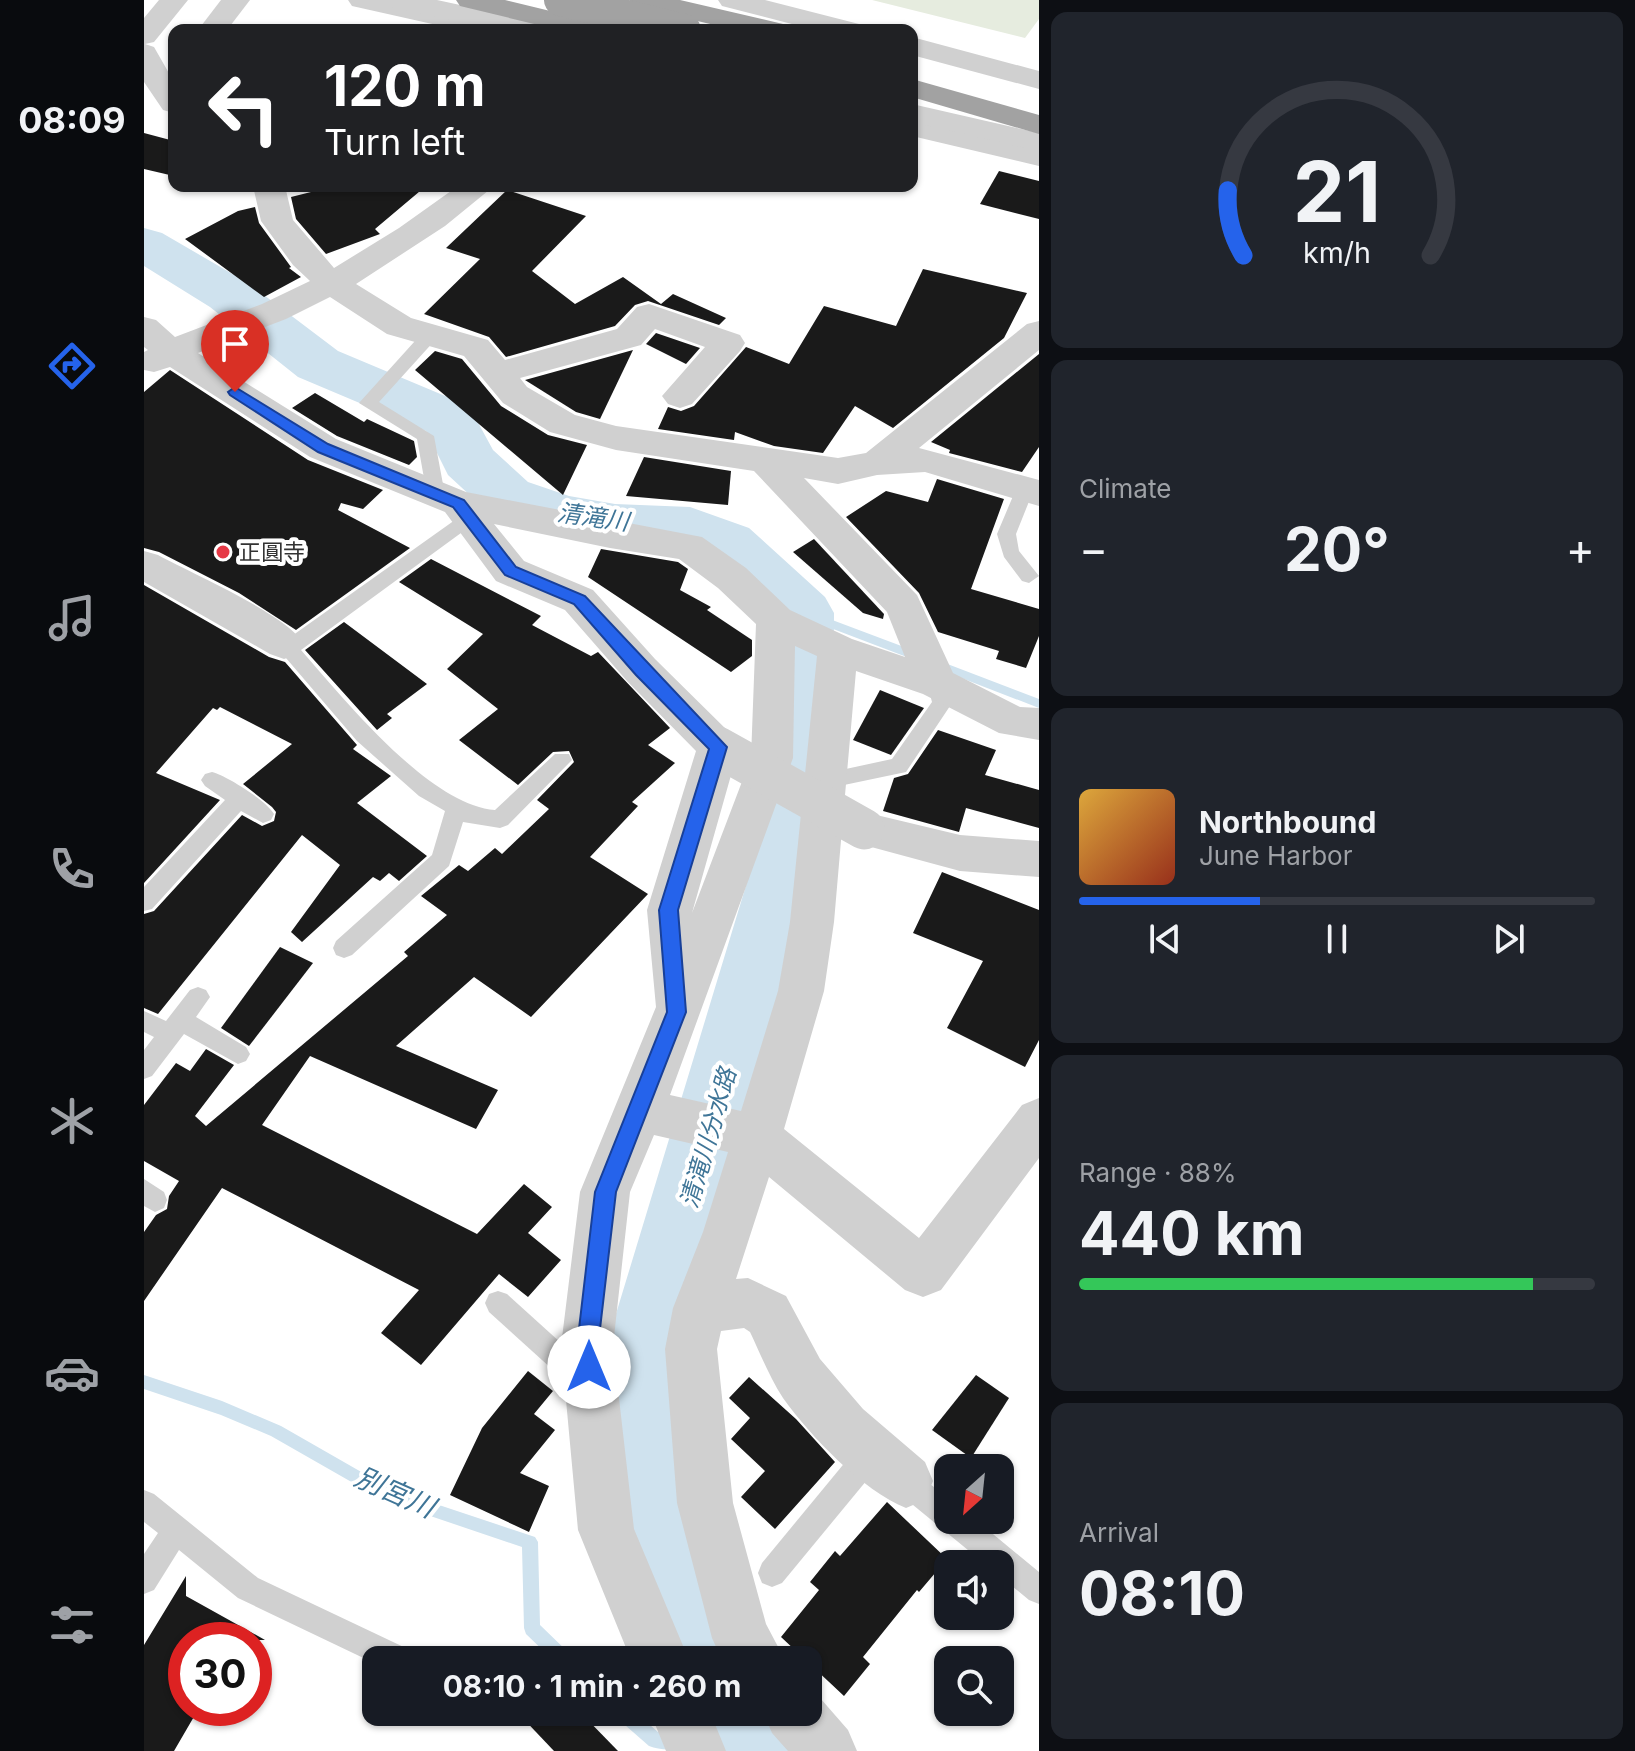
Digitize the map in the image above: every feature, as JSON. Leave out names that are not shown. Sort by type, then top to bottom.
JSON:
[{"type":"highway","points":[[470,0],[569,24]]},
{"type":"highway","points":[[560,0],[660,24]]},
{"type":"highway","points":[[641,0],[747,24]]},
{"type":"highway","points":[[918,66],[1039,98]]},
{"type":"highway","points":[[918,90],[1035,137]]},
{"type":"highway","points":[[918,101],[1035,137]]},
{"type":"street","points":[[144,36],[174,0]]},
{"type":"street","points":[[217,24],[236,0]]},
{"type":"street","points":[[362,0],[471,24]]},
{"type":"street","points":[[396,0],[510,24]]},
{"type":"street","points":[[623,24],[641,0]]},
{"type":"street","points":[[732,0],[826,24]]},
{"type":"street","points":[[918,48],[1039,80]]},
{"type":"street","points":[[144,53],[145,61],[163,89]]},
{"type":"street","points":[[918,114],[1035,137]]},
{"type":"street","points":[[918,127],[1035,137]]},
{"type":"street","points":[[270,192],[277,221],[305,258],[331,283],[399,326],[476,348],[515,395],[563,424],[616,438],[838,471],[877,463],[925,460],[1034,484]]},
{"type":"street","points":[[153,349],[239,327],[293,303],[445,212],[470,192]]},
{"type":"street","points":[[497,373],[629,337],[649,315],[728,343],[680,396]]},
{"type":"street","points":[[877,463],[1039,332]]},
{"type":"street","points":[[153,349],[323,448],[454,505],[689,547],[807,634],[929,664],[1014,722],[1039,724]]},
{"type":"street","points":[[764,459],[903,605],[929,664]]},
{"type":"street","points":[[454,505],[510,571],[579,600],[641,670],[718,747],[864,829],[960,853],[1039,859]]},
{"type":"street","points":[[144,565],[241,617],[286,646]]},
{"type":"street","points":[[746,1646],[741,1638],[705,1503],[691,1349],[699,1308],[728,1232],[745,1134],[801,991],[812,922],[825,781],[807,634]]},
{"type":"street","points":[[654,1646],[606,1530],[587,1346],[605,1192],[655,1113],[677,1012],[772,758],[807,634]]},
{"type":"street","points":[[677,1012],[669,910],[718,747]]},
{"type":"street","points":[[655,1113],[745,1134],[923,1273],[1039,1120]]},
{"type":"street","points":[[699,1308],[748,1303],[768,1314],[801,1378],[844,1428],[889,1466]]},
{"type":"street","points":[[686,1726],[696,1751]]},
{"type":"street","points":[[805,1726],[827,1751]]},
{"type":"lane","points":[[430,335],[368,403],[425,436],[454,505],[286,646],[364,735],[427,790],[473,817],[500,819],[562,760]]},
{"type":"lane","points":[[1029,576],[1009,556],[1005,533],[1034,484]]},
{"type":"lane","points":[[825,781],[899,766],[942,703],[929,664]]},
{"type":"lane","points":[[212,780],[263,814]]},
{"type":"lane","points":[[144,902],[240,798]]},
{"type":"lane","points":[[344,948],[441,860],[457,808]]},
{"type":"lane","points":[[144,1069],[198,997]]},
{"type":"lane","points":[[144,1021],[176,1027],[238,1054]]},
{"type":"lane","points":[[498,1303],[592,1388]]},
{"type":"lane","points":[[772,1573],[889,1466],[934,1503]]},
{"type":"lane","points":[[144,1504],[248,1588],[370,1646]]},
{"type":"lane","points":[[144,1580],[176,1530]]},
{"type":"lane","points":[[971,1534],[1039,1590]]},
{"type":"shaded area","points":[[872,0],[1039,0],[1039,19],[1025,38]]},
{"type":"building","points":[[144,133],[168,139],[168,175],[144,169]]},
{"type":"building","points":[[999,171],[1039,181],[1039,219],[980,204]]},
{"type":"building","points":[[311,192],[419,192],[375,229],[380,234],[326,254],[296,219],[291,197]]},
{"type":"building","points":[[505,192],[513,192],[586,216],[532,271],[575,304],[623,277],[661,304],[673,294],[726,318],[719,325],[648,301],[635,305],[615,326],[506,357],[489,337],[424,314],[480,259],[446,248]]},
{"type":"building","points":[[255,207],[259,223],[289,268],[301,277],[264,297],[185,239],[238,211]]},
{"type":"building","points":[[923,269],[1027,293],[1004,338],[893,428],[855,406],[823,453],[774,446],[735,432],[734,440],[658,429],[668,407],[681,411],[694,406],[746,347],[789,364],[824,306],[896,326]]},
{"type":"building","points":[[656,333],[700,348],[686,364],[646,344]]},
{"type":"building","points":[[633,350],[600,419],[576,412],[525,380]]},
{"type":"building","points":[[435,351],[462,359],[501,406],[548,435],[587,445],[563,495],[415,370]]},
{"type":"building","points":[[1039,354],[1039,447],[1022,472],[949,453],[950,450],[931,442]]},
{"type":"building","points":[[170,370],[308,460],[383,490],[363,509],[341,503],[338,510],[410,548],[296,630],[239,593],[159,552],[144,548],[144,392]]},
{"type":"building","points":[[315,393],[364,422],[367,419],[414,441],[417,457],[409,465],[337,436],[292,408]]},
{"type":"building","points":[[644,457],[731,471],[728,505],[626,496]]},
{"type":"building","points":[[937,479],[1004,499],[971,589],[1039,609],[1039,636],[1026,668],[996,659],[999,651],[938,632],[919,593],[846,517],[886,491],[928,502]]},
{"type":"building","points":[[814,539],[884,614],[883,619],[863,613],[793,552]]},
{"type":"building","points":[[601,549],[678,562],[688,569],[680,590],[711,607],[707,610],[752,640],[752,656],[731,672],[588,577]]},
{"type":"building","points":[[431,559],[541,616],[532,625],[591,656],[598,652],[670,728],[648,745],[675,763],[632,802],[638,806],[590,857],[648,894],[531,1017],[474,977],[396,1046],[498,1090],[476,1129],[310,1056],[262,1125],[477,1234],[524,1184],[552,1207],[528,1233],[561,1260],[528,1297],[499,1274],[421,1365],[381,1333],[419,1290],[222,1188],[144,1301],[144,1232],[156,1215],[167,1209],[169,1196],[179,1181],[144,1161],[144,1105],[176,1063],[190,1071],[206,1049],[234,1065],[195,1116],[206,1126],[408,956],[404,952],[447,915],[421,896],[459,865],[468,871],[495,848],[502,854],[549,809],[537,800],[574,762],[569,751],[553,752],[518,785],[459,740],[498,709],[447,669],[483,634],[399,582]]},
{"type":"building","points":[[144,585],[269,657],[285,662],[357,745],[353,749],[391,776],[357,803],[427,856],[399,881],[389,873],[380,881],[373,877],[302,942],[291,932],[340,865],[302,835],[158,1014],[144,1008],[144,914],[154,911],[242,815],[262,826],[274,821],[276,812],[272,807],[243,784],[292,744],[220,707],[217,710],[213,708],[156,773],[220,800],[144,883]]},
{"type":"building","points":[[344,622],[427,684],[387,714],[392,718],[377,730],[305,650]]},
{"type":"building","points":[[880,690],[924,708],[891,755],[853,740]]},
{"type":"building","points":[[938,730],[996,750],[985,775],[1039,790],[1039,828],[966,808],[959,832],[883,811],[894,778],[908,774]]},
{"type":"building","points":[[942,872],[1039,910],[1039,1040],[1025,1067],[947,1028],[983,961],[913,933]]},
{"type":"building","points":[[280,947],[313,963],[249,1046],[221,1028]]},
{"type":"building","points":[[528,1371],[553,1391],[534,1414],[555,1430],[520,1473],[549,1486],[529,1532],[450,1495],[482,1428]]},
{"type":"building","points":[[976,1375],[1009,1398],[974,1454],[965,1454],[932,1430]]},
{"type":"building","points":[[749,1377],[796,1419],[835,1462],[775,1529],[741,1497],[765,1471],[731,1439],[750,1418],[729,1398]]},
{"type":"building","points":[[887,1502],[938,1550],[934,1550],[934,1574],[919,1592],[917,1590],[863,1657],[870,1664],[844,1696],[822,1675],[822,1646],[791,1646],[781,1637],[819,1590],[810,1582],[835,1551],[840,1556]]},
{"type":"building","points":[[186,1576],[186,1596],[233,1622],[168,1622],[168,1726],[189,1726],[174,1751],[144,1751],[144,1645]]},
{"type":"building","points":[[530,1726],[594,1726],[618,1751],[554,1751]]},
{"type":"waterway","name":"清滝川分水路","points":[[144,244],[229,295],[318,364],[449,419],[469,461],[507,496],[561,516],[615,525],[690,528],[728,543],[803,613],[799,823],[644,1360],[647,1424],[675,1573],[700,1646]]},
{"type":"waterway","name":"清滝川","points":[[803,613],[916,656]]},
{"type":"waterway","name":"清滝川","points":[[937,664],[1039,704]]},
{"type":"waterway","name":"別宮川","points":[[144,1382],[222,1408],[276,1431],[388,1495],[530,1542],[532,1628],[550,1646]]},
{"type":"waterway","name":"別宮川","points":[[639,1726],[655,1740],[677,1741]]},
{"type":"waterway","name":"清滝川分水路","points":[[728,1726],[734,1743],[741,1751]]},
{"type":"waterway","name":"別宮川","points":[[707,1742],[734,1743]]},
{"type":"place","name":"正圓寺","points":[[223,552]]},
{"type":"route","points":[[235,392],[323,448],[458,503],[510,571],[579,600],[641,670],[718,747],[669,910],[677,1012],[605,1192],[587,1346],[589,1367]]}]
